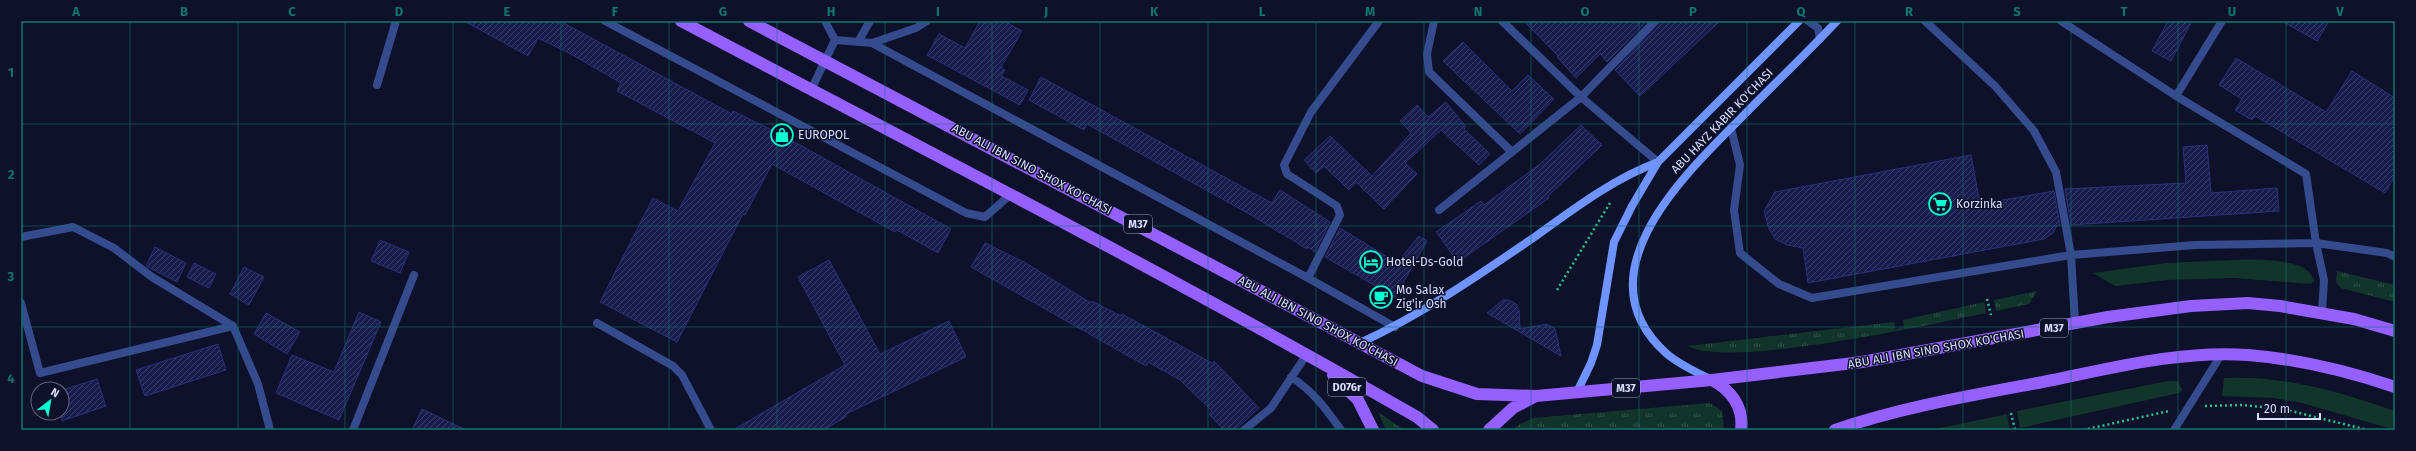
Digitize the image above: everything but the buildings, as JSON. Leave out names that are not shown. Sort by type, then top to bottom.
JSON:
[{"type":"main road","points":[[680,21],[1011,194],[1307,354],[1417,417],[1433,430]]},
{"type":"main road","name":"ABU ALI IBN SINO SHOX KO'CHASI","points":[[749,21],[1422,376],[1462,391],[1492,396],[1536,396]]},
{"type":"main road","name":"ABU HAYZ KABIR KO'CHASI","points":[[1576,392],[1591,364],[1597,346],[1614,242],[1621,225],[1658,162],[1799,21]]},
{"type":"main road","name":"ABU HAYZ KABIR KO'CHASI","points":[[1712,380],[1685,367],[1658,344],[1638,312],[1634,297],[1633,284],[1638,253],[1661,207],[1692,168],[1837,21]]},
{"type":"main road","points":[[1360,343],[1395,327],[1444,299],[1618,180],[1635,171],[1658,162]]},
{"type":"main road","name":"ABU ALI IBN SINO SHOX KO'CHASI","points":[[1712,380],[1862,362],[2075,323],[2169,308],[2222,304],[2265,304],[2322,312],[2395,332]]},
{"type":"main road","name":"D076r","points":[[1307,354],[1349,389],[1365,412],[1373,430]]},
{"type":"main road","points":[[1835,430],[1867,419],[2022,386],[2157,360],[2221,355],[2246,355],[2298,362],[2358,376],[2395,387]]},
{"type":"main road","points":[[1712,380],[1728,391],[1735,400],[1740,413],[1741,430]]},
{"type":"main road","name":"M37","points":[[1489,430],[1513,408],[1536,396],[1712,380]]},
{"type":"street","points":[[378,85],[396,21]]},
{"type":"street","points":[[605,21],[966,213],[985,217],[1011,194]]},
{"type":"street","points":[[811,90],[827,61],[835,40],[825,21]]},
{"type":"street","points":[[858,42],[870,21]]},
{"type":"street","points":[[835,40],[872,43],[916,28],[927,21]]},
{"type":"street","points":[[1308,278],[1340,215],[1337,206],[1287,174],[1284,165],[1311,112],[1378,21]]},
{"type":"street","points":[[1434,21],[1428,54],[1429,72],[1512,152]]},
{"type":"street","points":[[1502,21],[1581,97],[1658,162]]},
{"type":"street","points":[[1439,210],[1581,97],[1655,21]]},
{"type":"street","points":[[1808,21],[1818,28],[1820,39]]},
{"type":"street","points":[[1925,21],[1995,86],[2034,131],[2056,172],[2071,255],[2075,323]]},
{"type":"street","points":[[2061,21],[2176,96],[2306,174],[2316,243],[2324,280],[2322,312]]},
{"type":"street","points":[[2176,96],[2222,21]]},
{"type":"street","points":[[872,43],[1308,278],[1395,327]]},
{"type":"street","points":[[1731,128],[1740,165],[1734,210],[1740,253],[1779,284],[1812,298],[2071,255],[2195,245],[2316,243],[2387,253],[2395,257]]},
{"type":"street","points":[[21,236],[73,227],[114,248],[152,277],[233,326],[258,384],[270,430]]},
{"type":"street","points":[[353,430],[414,275]]},
{"type":"street","points":[[21,303],[40,373],[233,326]]},
{"type":"street","points":[[597,323],[673,366],[682,375],[711,430]]},
{"type":"street","points":[[1244,430],[1271,408],[1307,354]]},
{"type":"street","points":[[2174,430],[2187,406],[2221,355]]},
{"type":"street","points":[[1291,377],[1306,386],[1320,400],[1341,430]]},
{"type":"path","points":[[1557,290],[1614,197]]},
{"type":"path","points":[[1987,299],[1991,315]]},
{"type":"path","points":[[2083,430],[2187,406],[2242,405],[2282,409],[2368,430]]},
{"type":"path","points":[[2011,413],[2015,430]]},
{"type":"green space","points":[[2265,260],[2291,263],[2302,267],[2310,273],[2314,281],[2311,284],[2234,278],[2168,280],[2115,286],[2093,273],[2167,263]]},
{"type":"green space","points":[[2337,271],[2395,285],[2395,302],[2341,288],[2336,282]]},
{"type":"green space","points":[[2037,291],[2029,304],[1996,311],[1994,300]]},
{"type":"green space","points":[[1984,302],[1986,313],[1879,334],[1785,349],[1743,352],[1710,352],[1688,346],[1894,322],[1895,329],[1904,327],[1903,320]]},
{"type":"green space","points":[[2224,378],[2268,379],[2290,382],[2353,397],[2395,411],[2395,430],[2302,403],[2274,398],[2222,396]]},
{"type":"green space","points":[[2168,381],[2178,381],[2182,390],[2179,393],[2020,428],[2017,411]]},
{"type":"green space","points":[[1710,403],[1722,411],[1724,430],[1513,430],[1520,424],[1534,418]]},
{"type":"green space","points":[[1378,412],[1404,430],[1386,430]]},
{"type":"green space","points":[[2007,414],[2010,430],[1931,430]]},
{"type":"place","name":"EUROPOL","points":[[782,135]]},
{"type":"place","name":"Korzinka","points":[[1940,204]]},
{"type":"place","name":"Hotel-Ds-Gold","points":[[1371,262]]},
{"type":"place","name":"Mo Salax Zig'ir Osh","points":[[1381,297]]}]
